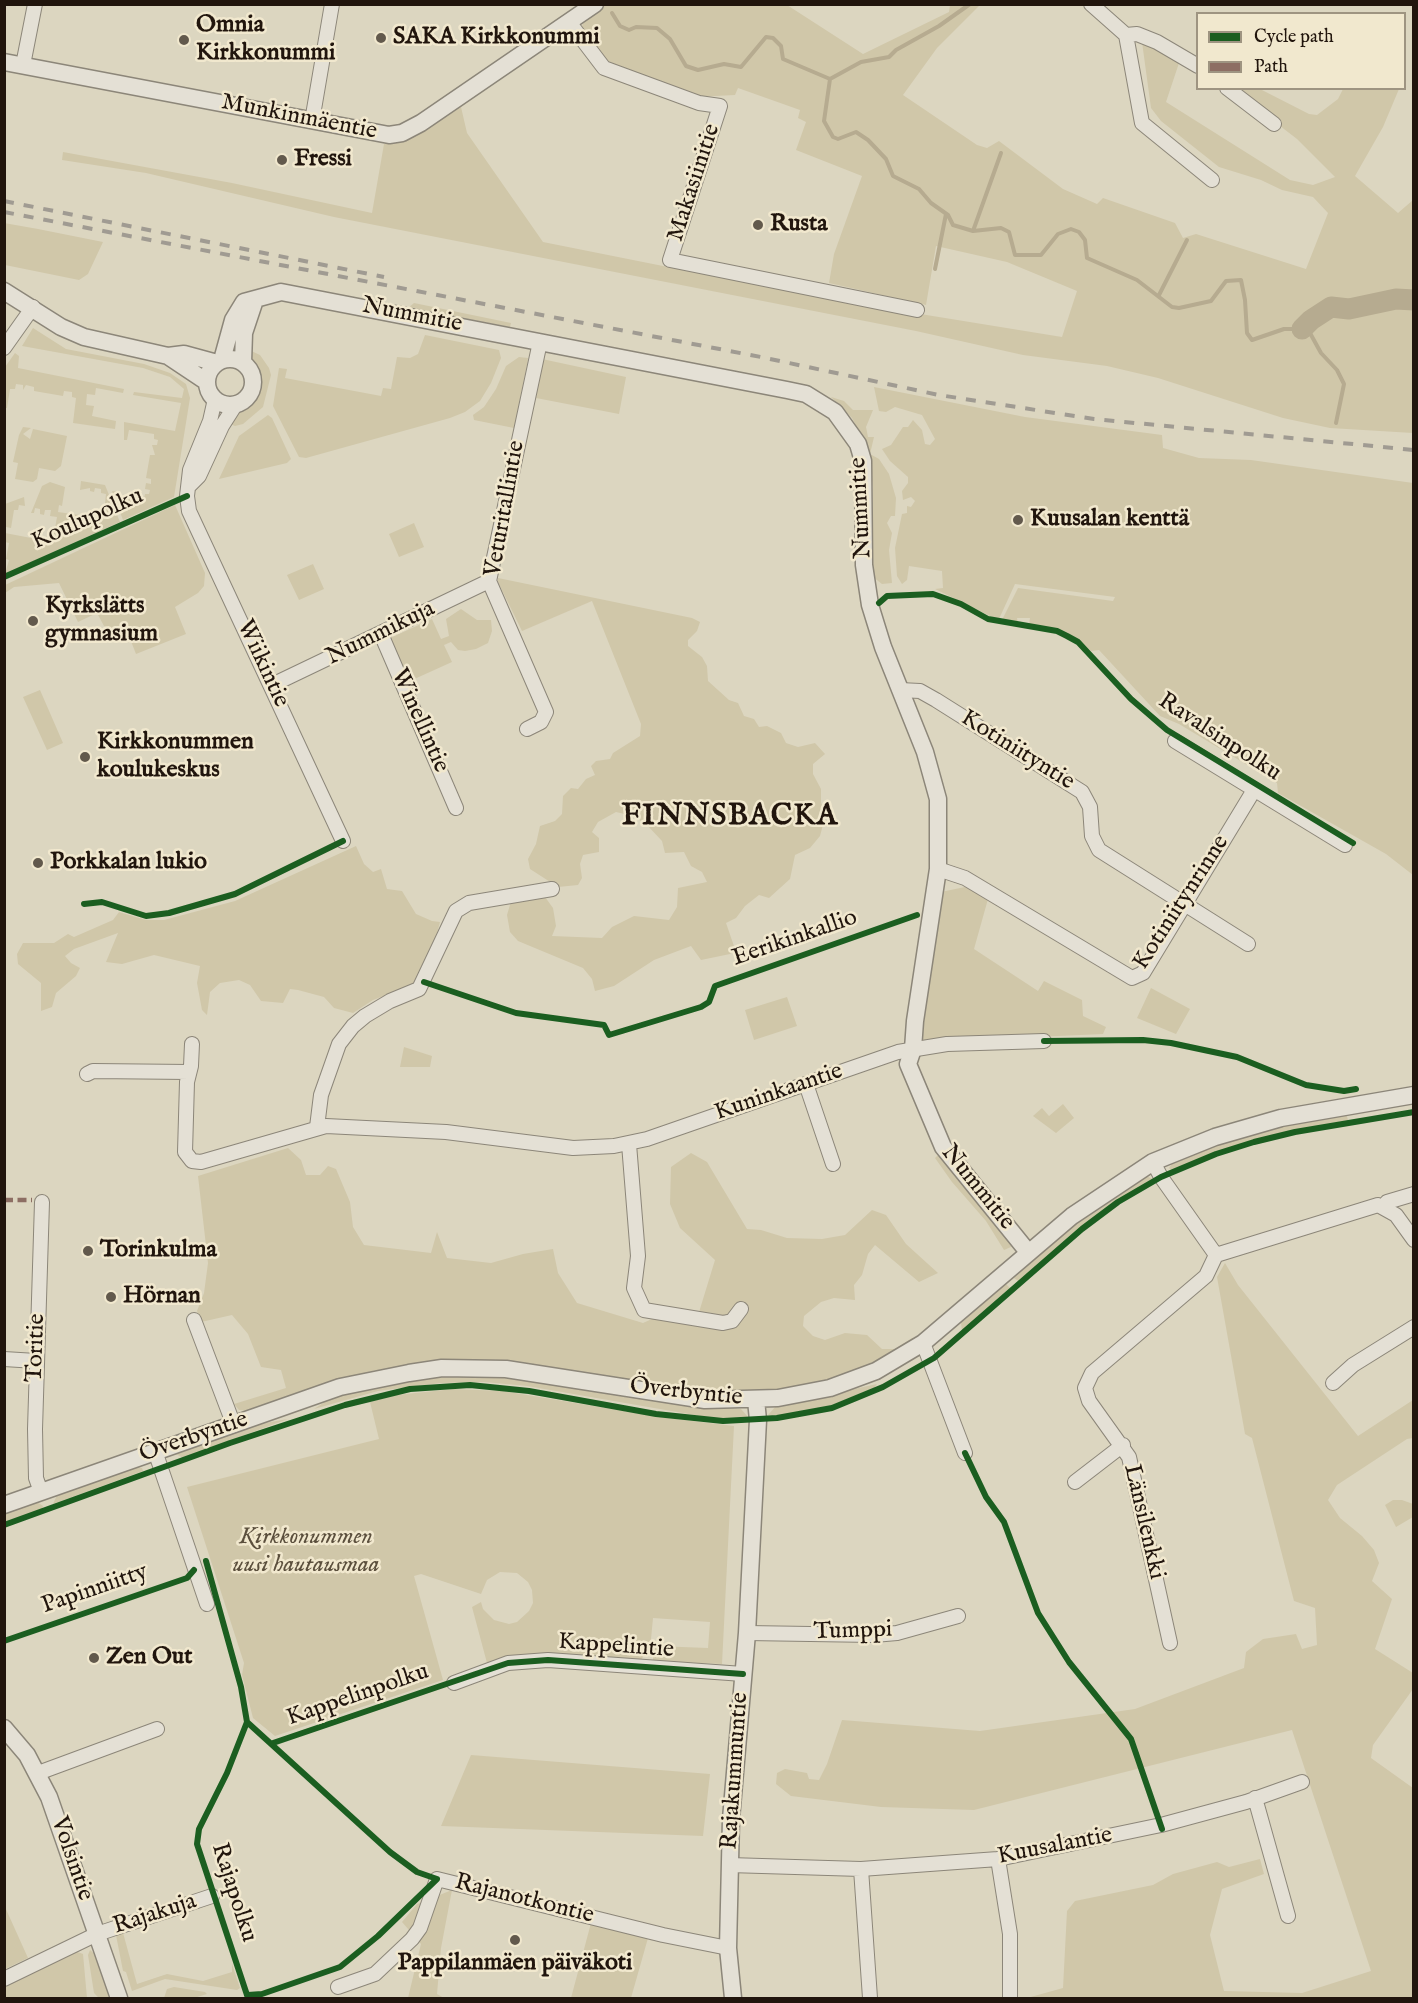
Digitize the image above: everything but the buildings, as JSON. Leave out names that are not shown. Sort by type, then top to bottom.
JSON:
[{"type":"street","points":[[23,65],[35,4]]},
{"type":"street","points":[[312,121],[333,4]]},
{"type":"street","name":"Munkinmäentie","points":[[4,63],[389,135],[410,130],[595,4]]},
{"type":"street","points":[[1091,4],[1126,34],[1142,123],[1212,180]]},
{"type":"street","name":"Makasiinitie","points":[[569,22],[604,68],[699,104],[720,106],[670,260],[917,310]]},
{"type":"street","points":[[1126,34],[1137,34],[1157,42],[1196,65]]},
{"type":"street","points":[[1230,90],[1274,124]]},
{"type":"street","points":[[4,291],[33,307],[61,327],[84,338],[168,356],[184,354],[220,362]]},
{"type":"street","name":"Nummitie","points":[[220,362],[237,310],[244,302],[272,293],[292,293],[797,392],[820,401],[835,412],[858,444],[863,460],[864,565],[868,593],[883,647],[935,780],[939,808],[938,869],[915,1021],[913,1049],[918,1062],[918,1087],[923,1104],[943,1147],[1028,1252]]},
{"type":"street","points":[[243,363],[244,333],[255,300]]},
{"type":"street","points":[[4,348],[33,307]]},
{"type":"street","name":"Veturitallintie","points":[[527,729],[541,723],[546,712],[489,581],[540,342]]},
{"type":"street","points":[[168,356],[207,382],[215,399],[225,405],[236,404],[246,399],[253,383],[251,372],[243,363],[229,359],[220,362],[210,371],[207,382]]},
{"type":"street","name":"Wiikintie","points":[[215,399],[210,421],[190,470],[189,511],[343,841]]},
{"type":"street","points":[[188,487],[199,476],[226,419],[236,404]]},
{"type":"street","name":"Nummikuja","points":[[272,685],[489,581]]},
{"type":"street","name":"Winellintie","points":[[381,634],[456,808]]},
{"type":"street","name":"Kotiniityntie","points":[[900,690],[920,692],[936,700],[1082,792],[1090,807],[1092,836],[1098,850],[1248,944]]},
{"type":"street","name":"Ravalsinpolku","points":[[1175,741],[1345,845]]},
{"type":"street","name":"Kotiniitynrinne","points":[[938,869],[965,878],[1132,978],[1143,973],[1254,790]]},
{"type":"street","points":[[317,1127],[316,1117],[321,1095],[339,1044],[353,1026],[365,1016],[390,1001],[419,989],[456,911],[469,903],[552,889]]},
{"type":"street","name":"Kuninkaantie","points":[[189,1072],[185,1152],[192,1161],[201,1162],[317,1127],[446,1132],[595,1149],[628,1144],[890,1054],[947,1044],[1044,1041]]},
{"type":"street","points":[[87,1074],[93,1071],[189,1072],[192,1044]]},
{"type":"street","points":[[806,1084],[833,1164]]},
{"type":"street","name":"Överbyntie","points":[[4,1505],[340,1387],[372,1379],[442,1368],[506,1369],[705,1400],[756,1400],[805,1395],[876,1371],[923,1342],[1028,1252],[1080,1211],[1154,1162],[1215,1137],[1281,1118],[1413,1095]]},
{"type":"street","points":[[628,1144],[638,1256],[634,1288],[644,1310],[723,1323],[732,1321],[741,1309]]},
{"type":"street","points":[[1154,1162],[1161,1177],[1216,1255],[1378,1205],[1384,1206],[1396,1215],[1413,1240]]},
{"type":"street","points":[[1384,1206],[1387,1202],[1413,1194]]},
{"type":"street","name":"Toritie","points":[[41,1492],[36,1479],[36,1361],[42,1202]]},
{"type":"street","name":"Länsilenkki","points":[[1170,1643],[1132,1466],[1123,1445],[1089,1401],[1086,1395],[1086,1382],[1092,1373],[1206,1276],[1216,1255]]},
{"type":"street","points":[[194,1320],[233,1423]]},
{"type":"street","points":[[1333,1383],[1353,1365],[1413,1327]]},
{"type":"street","points":[[923,1342],[965,1453]]},
{"type":"street","points":[[4,1359],[36,1361]]},
{"type":"street","name":"Rajakummuntie","points":[[733,1998],[728,1948],[729,1865],[747,1633],[758,1420],[756,1400]]},
{"type":"street","points":[[1075,1482],[1123,1445]]},
{"type":"street","points":[[155,1451],[207,1604]]},
{"type":"street","name":"Tumppi","points":[[747,1633],[874,1635],[897,1633],[958,1617]]},
{"type":"street","name":"Kappelintie","points":[[454,1683],[508,1663],[548,1660],[743,1674]]},
{"type":"street","points":[[38,1773],[157,1729]]},
{"type":"street","name":"Volsintie","points":[[7,1735],[38,1773],[53,1807],[119,1998]]},
{"type":"street","name":"Kuusalantie","points":[[729,1865],[861,1869],[998,1859],[1115,1836],[1255,1798],[1302,1782]]},
{"type":"street","points":[[1255,1798],[1288,1916]]},
{"type":"street","points":[[998,1859],[1010,1934],[1010,1998]]},
{"type":"street","points":[[861,1869],[870,1998]]},
{"type":"street","name":"Rajanotkontie","points":[[338,1987],[375,1974],[412,1940],[420,1928],[437,1879],[663,1935],[728,1948]]},
{"type":"street","name":"Rajakuja","points":[[4,1979],[97,1934],[212,1896]]},
{"type":"green space","points":[[605,5],[787,5],[863,54],[949,12],[950,5],[980,5],[937,48],[903,95],[977,145],[987,148],[999,141],[1063,189],[1097,204],[1103,198],[1175,223],[1183,238],[1196,234],[1306,269],[1328,213],[1313,197],[1282,190],[1261,180],[1219,167],[1161,121],[1151,108],[1142,42],[1181,57],[1166,102],[1290,180],[1313,185],[1335,177],[1297,139],[1233,90],[1262,90],[1309,114],[1317,115],[1338,99],[1342,90],[1399,90],[1383,127],[1355,176],[1398,213],[1413,200],[1413,433],[1330,428],[1283,418],[1158,378],[1107,366],[1023,355],[916,331],[334,217],[146,173],[62,160],[63,152],[232,183],[372,213],[384,144],[410,139],[461,107],[467,133],[543,242],[828,299],[1062,337],[1077,291],[1007,262],[936,246],[926,305],[829,283],[834,254],[862,176],[796,150],[806,122],[798,118],[800,110],[738,88],[735,95],[695,97],[607,66],[584,40],[582,27],[584,18]]},
{"type":"green space","points":[[4,223],[103,242],[88,274],[79,280],[5,265]]},
{"type":"green space","points":[[414,303],[511,323],[510,327],[408,308]]},
{"type":"green space","points":[[33,328],[66,349],[144,364],[170,373],[186,384],[190,398],[174,497],[123,520],[112,491],[119,492],[119,496],[144,499],[145,494],[149,494],[150,490],[145,489],[146,483],[151,484],[151,479],[146,478],[150,455],[155,455],[152,445],[157,445],[158,440],[154,439],[154,434],[129,430],[127,440],[124,440],[124,422],[175,431],[181,403],[133,395],[134,392],[182,398],[184,389],[170,377],[143,368],[22,346]]},
{"type":"green space","points":[[425,335],[499,350],[501,358],[491,383],[480,401],[465,412],[450,418],[306,458],[299,457],[273,406],[279,368],[287,369],[285,378],[381,396],[383,388],[391,389],[397,357],[410,358],[418,354]]},
{"type":"green space","points":[[247,349],[260,355],[271,375],[263,407],[243,424],[235,426],[230,424],[239,412],[250,404],[258,390],[257,374]]},
{"type":"green space","points":[[15,353],[19,356],[18,368],[124,389],[123,393],[96,388],[95,395],[87,394],[86,405],[94,406],[92,416],[116,421],[115,429],[73,423],[76,398],[72,397],[72,392],[64,391],[63,396],[34,391],[34,387],[26,385],[23,390],[23,385],[16,384],[15,389],[10,389],[7,408],[5,408],[5,367]]},
{"type":"green space","points":[[519,357],[528,358],[514,428],[474,420],[473,415],[484,407],[496,389],[506,366]]},
{"type":"green space","points":[[542,359],[626,377],[619,414],[536,398]]},
{"type":"green space","points":[[874,387],[1025,417],[1162,435],[1163,448],[1199,458],[1251,460],[1413,483],[1413,875],[1386,854],[1278,793],[1277,783],[1179,724],[1160,716],[1099,650],[1091,651],[1079,640],[1060,631],[1029,625],[1030,618],[1017,618],[1018,624],[1002,620],[1018,588],[1113,601],[1115,597],[1015,584],[999,619],[996,619],[935,589],[943,588],[942,571],[909,566],[907,580],[902,584],[897,576],[895,548],[902,514],[907,513],[907,506],[911,507],[915,501],[911,497],[903,500],[902,491],[908,483],[908,477],[890,461],[882,449],[891,445],[903,427],[908,427],[913,420],[922,430],[925,444],[930,445],[935,439],[922,415],[895,407],[886,412],[879,411]]},
{"type":"green space","points":[[831,397],[844,401],[853,410],[873,410],[866,427],[868,437],[874,437],[870,454],[879,459],[889,474],[896,498],[895,516],[891,516],[887,523],[892,533],[889,550],[892,583],[882,584],[873,577],[873,487],[867,448],[852,418]]},
{"type":"green space","points":[[268,415],[272,418],[291,459],[287,463],[219,479],[239,436]]},
{"type":"green space","points":[[23,427],[31,428],[23,434],[30,439],[33,429],[67,436],[61,466],[55,471],[39,468],[37,479],[33,482],[15,479],[18,463],[13,462]]},
{"type":"green space","points":[[81,481],[105,485],[120,522],[5,574],[9,560],[6,559],[9,543],[5,542],[5,533],[52,542],[58,541],[59,535],[54,534],[57,517],[50,516],[51,510],[45,510],[44,515],[40,514],[40,509],[35,508],[34,513],[31,513],[42,486],[50,482],[65,487],[62,506],[59,505],[58,512],[107,519],[108,514],[104,513],[106,494],[101,493],[101,489],[95,488],[94,492],[90,491],[90,488],[80,490]]},
{"type":"green space","points":[[24,497],[25,506],[19,505],[18,510],[14,510],[11,528],[6,527],[5,533],[5,504]]},
{"type":"green space","points":[[175,505],[205,573],[204,586],[198,593],[175,607],[186,634],[136,654],[125,626],[111,629],[104,626],[97,613],[78,622],[59,583],[14,587],[5,593],[5,585]]},
{"type":"green space","points":[[414,523],[424,547],[399,557],[389,534]]},
{"type":"green space","points":[[313,564],[324,589],[299,600],[287,575]]},
{"type":"green space","points":[[498,578],[692,618],[700,622],[697,631],[688,640],[688,646],[702,657],[707,666],[708,681],[729,700],[738,703],[744,716],[754,719],[759,727],[767,726],[781,733],[786,743],[798,747],[815,743],[825,754],[813,764],[813,774],[821,789],[821,802],[825,817],[820,836],[810,848],[795,855],[790,879],[769,898],[759,895],[745,906],[736,918],[726,923],[735,949],[730,954],[701,960],[691,946],[654,960],[614,986],[595,991],[592,979],[583,968],[518,941],[510,932],[507,915],[512,898],[545,897],[553,908],[556,926],[552,936],[602,938],[612,927],[634,916],[669,920],[677,907],[678,888],[707,882],[702,872],[691,866],[684,852],[665,853],[662,841],[646,824],[633,816],[616,812],[598,822],[592,832],[599,838],[599,852],[583,855],[580,864],[582,878],[578,885],[558,887],[530,869],[528,859],[536,844],[540,826],[555,821],[562,814],[563,796],[571,788],[578,789],[586,779],[595,775],[591,766],[596,761],[610,759],[613,753],[640,736],[641,724],[592,601],[522,631]]},
{"type":"green space","points":[[461,609],[477,620],[491,620],[492,631],[488,643],[465,651],[458,650],[451,642],[444,645],[452,662],[410,681],[390,638],[432,619],[441,639],[449,636],[446,619]]},
{"type":"green space","points":[[40,690],[63,743],[47,750],[23,697]]},
{"type":"green space","points":[[356,846],[364,864],[373,872],[381,869],[387,889],[402,891],[416,914],[440,922],[435,941],[415,984],[373,1000],[353,1013],[334,1008],[324,997],[298,990],[290,989],[283,1003],[261,1001],[250,985],[239,980],[220,983],[210,992],[207,1015],[202,1010],[197,983],[200,966],[154,955],[122,964],[106,962],[118,933],[74,949],[65,956],[80,968],[76,976],[56,993],[52,1007],[41,1011],[41,983],[18,964],[17,954],[23,943],[54,943],[68,934],[74,937],[113,920],[119,912],[146,920],[164,920],[235,901]]},
{"type":"green space","points":[[965,887],[988,899],[974,949],[1038,991],[1044,981],[1082,1000],[1083,1016],[1106,1027],[1103,1034],[923,1042],[923,1018],[941,892]]},
{"type":"green space","points":[[1151,988],[1190,1009],[1176,1034],[1137,1018]]},
{"type":"green space","points":[[787,997],[797,1026],[754,1040],[745,1010]]},
{"type":"green space","points":[[404,1047],[432,1056],[430,1067],[400,1067]]},
{"type":"green space","points":[[1063,1104],[1074,1118],[1056,1133],[1033,1116],[1042,1108],[1049,1116]]},
{"type":"green space","points":[[1346,1113],[1348,1120],[1264,1137],[1172,1171],[1169,1168],[1174,1161],[1189,1154],[1261,1130]]},
{"type":"green space","points":[[288,1148],[301,1160],[306,1175],[320,1175],[328,1166],[336,1169],[350,1202],[353,1227],[364,1245],[431,1253],[437,1232],[447,1258],[491,1263],[553,1249],[558,1273],[577,1303],[643,1323],[652,1319],[696,1322],[715,1260],[680,1228],[670,1204],[671,1167],[691,1153],[707,1162],[747,1229],[761,1230],[787,1238],[822,1239],[845,1235],[872,1210],[886,1215],[906,1244],[938,1273],[919,1282],[875,1245],[868,1254],[862,1275],[854,1285],[855,1300],[834,1298],[821,1302],[804,1316],[803,1326],[813,1336],[825,1340],[845,1333],[867,1335],[882,1349],[895,1349],[912,1338],[918,1338],[874,1366],[802,1389],[693,1394],[424,1363],[372,1371],[248,1411],[239,1410],[234,1404],[286,1388],[281,1370],[261,1367],[248,1334],[232,1315],[201,1322],[197,1311],[204,1293],[208,1263],[198,1176]]},
{"type":"green space","points":[[940,1153],[1010,1242],[1011,1247],[1004,1250],[986,1221],[952,1182],[935,1158]]},
{"type":"green space","points":[[1146,1176],[1153,1179],[1090,1221],[1018,1281],[1014,1278],[1069,1228]]},
{"type":"green space","points":[[1225,1263],[1238,1285],[1358,1436],[1413,1400],[1413,1438],[1407,1439],[1337,1485],[1328,1500],[1340,1518],[1362,1536],[1374,1550],[1379,1563],[1372,1581],[1392,1599],[1375,1649],[1413,1673],[1413,1689],[1373,1745],[1371,1758],[1413,1788],[1413,1998],[1027,1998],[1063,1988],[1067,1911],[1075,1901],[1153,1885],[1173,1874],[1217,1862],[1229,1867],[1260,1859],[1264,1874],[1222,1889],[1210,1935],[1224,1991],[1302,1993],[1371,1971],[1292,1730],[974,1810],[881,1807],[791,1796],[776,1784],[777,1773],[785,1769],[807,1773],[809,1779],[819,1780],[842,1720],[980,1731],[1135,1709],[1244,1668],[1246,1652],[1263,1639],[1296,1634],[1302,1649],[1317,1645],[1315,1608],[1294,1601],[1252,1438],[1245,1434],[1217,1277]]},
{"type":"green space","points":[[1006,1284],[1010,1288],[962,1331],[961,1323]]},
{"type":"green space","points":[[478,1375],[532,1380],[689,1406],[741,1409],[748,1417],[733,1420],[706,1417],[527,1386],[484,1382],[441,1383],[378,1391],[314,1409],[334,1396],[428,1377]]},
{"type":"green space","points":[[877,1384],[874,1388],[827,1407],[774,1417],[768,1415],[776,1406]]},
{"type":"green space","name":"Kirkkonummen uusi hautausmaa","points":[[454,1389],[503,1391],[660,1417],[734,1426],[722,1664],[653,1661],[653,1651],[656,1646],[708,1648],[710,1622],[653,1618],[651,1639],[641,1661],[514,1655],[487,1663],[472,1607],[481,1602],[483,1609],[494,1620],[509,1624],[517,1622],[529,1611],[533,1603],[532,1590],[528,1582],[517,1573],[500,1572],[487,1580],[481,1594],[421,1574],[414,1576],[443,1680],[275,1736],[253,1718],[242,1675],[244,1663],[187,1487],[379,1439],[370,1402],[396,1395]]},
{"type":"green space","points":[[288,1419],[183,1458],[176,1454],[247,1426]]},
{"type":"green space","points":[[136,1467],[142,1468],[143,1471],[53,1504],[57,1495]]},
{"type":"green space","points":[[1393,1500],[1413,1504],[1413,1517],[1396,1527],[1385,1505]]},
{"type":"green space","points":[[37,1502],[43,1506],[42,1511],[5,1523],[4,1513]]},
{"type":"green space","points":[[471,1755],[710,1774],[703,1836],[441,1826]]},
{"type":"green space","points":[[452,1890],[441,1948],[437,1994],[444,1998],[408,1998],[421,1944],[402,1922],[417,1904]]},
{"type":"green space","points":[[5,1907],[28,1958],[4,1969]]},
{"type":"green space","points":[[591,1923],[648,1938],[631,1998],[571,1998]]},
{"type":"green space","points":[[122,1929],[137,1984],[167,1974],[203,1981],[232,1972],[232,1964],[240,1988],[237,1990],[165,1979],[132,1991],[126,1972],[123,1971],[116,1935]]},
{"type":"green space","points":[[90,1950],[96,1955],[110,1998],[99,1998],[94,1993],[88,1955]]},
{"type":"green space","points":[[75,1951],[83,1954],[87,1998],[5,1998],[5,1986]]},
{"type":"green space","points":[[174,1987],[207,1994],[194,1998],[164,1998],[167,1989]]},
{"type":"waterway","points":[[830,79],[861,62],[889,57],[896,50],[939,26],[970,4]]},
{"type":"waterway","points":[[612,13],[620,26],[629,30],[636,27],[657,28],[670,39],[686,66],[698,70],[724,64],[741,67],[766,37],[773,38],[781,46],[783,59],[830,79],[824,121],[833,137],[838,139],[856,132],[868,140],[886,159],[893,176],[919,189],[931,203],[948,215],[953,225],[973,231],[1001,228],[1009,232],[1015,255],[1041,255],[1058,234],[1071,229],[1079,232],[1085,240],[1087,258],[1137,280],[1172,307],[1179,308],[1211,301],[1226,281],[1241,280],[1247,333],[1252,340],[1284,329],[1302,329],[1310,333],[1321,353],[1337,370],[1344,384],[1336,423]]},
{"type":"waterway","points":[[973,231],[1001,153]]},
{"type":"waterway","points":[[935,269],[946,214]]},
{"type":"waterway","points":[[1159,295],[1187,240]]},
{"type":"waterway","points":[[1409,298],[1414,290]]},
{"type":"waterway","points":[[1302,329],[1331,307],[1349,309],[1396,299],[1414,300]]},
{"type":"railway","points":[[4,201],[384,277]]},
{"type":"railway","points":[[4,212],[761,357],[939,395],[1094,419],[1414,450]]},
{"type":"marked path","points":[[4,1200],[32,1200]]},
{"type":"cycle path","name":"Koulupolku","points":[[4,577],[187,496]]},
{"type":"cycle path","points":[[879,603],[887,596],[933,594],[961,604],[988,619],[1057,631],[1067,636],[1078,642],[1131,699],[1167,730],[1353,843]]},
{"type":"cycle path","points":[[84,904],[102,902],[146,916],[169,913],[235,894],[343,841]]},
{"type":"cycle path","name":"Eerikinkallio","points":[[424,982],[516,1013],[604,1025],[609,1035],[701,1007],[709,1002],[715,986],[917,915]]},
{"type":"cycle path","points":[[1044,1041],[1143,1040],[1171,1043],[1237,1057],[1306,1085],[1344,1091],[1356,1089]]},
{"type":"cycle path","points":[[4,1525],[230,1443],[345,1405],[410,1389],[470,1385],[529,1391],[656,1414],[723,1421],[777,1418],[832,1408],[883,1387],[934,1358],[1082,1229],[1118,1202],[1161,1177],[1216,1154],[1254,1142],[1295,1132],[1414,1112]]},
{"type":"cycle path","points":[[965,1453],[986,1497],[1004,1522],[1038,1613],[1069,1662],[1131,1739],[1162,1829]]},
{"type":"cycle path","name":"Rajapolku","points":[[206,1561],[241,1687],[247,1722],[227,1773],[199,1829],[197,1844],[248,1998]]},
{"type":"cycle path","name":"Papinniitty","points":[[4,1641],[187,1578],[194,1570]]},
{"type":"cycle path","name":"Kappelinpolku","points":[[273,1743],[508,1663],[548,1660],[743,1674]]},
{"type":"cycle path","points":[[247,1722],[390,1852],[417,1872],[437,1879],[378,1936],[340,1967],[262,1994],[248,1995]]},
{"type":"place","name":"SAKA Kirkkonummi","points":[[381,38]]},
{"type":"place","name":"Omnia Kirkkonummi","points":[[184,40]]},
{"type":"place","name":"Fressi","points":[[282,160]]},
{"type":"place","name":"Rusta","points":[[758,225]]},
{"type":"place","name":"Kuusalan kenttä","points":[[1018,520]]},
{"type":"place","name":"Kyrkslätts gymnasium","points":[[33,621]]},
{"type":"place","name":"Kirkkonummen koulukeskus","points":[[85,757]]},
{"type":"place","name":"Porkkalan lukio","points":[[38,863]]},
{"type":"place","name":"Torinkulma","points":[[88,1251]]},
{"type":"place","name":"Hörnan","points":[[111,1297]]},
{"type":"place","name":"Zen Out","points":[[94,1658]]},
{"type":"place","name":"Pappilanmäen päiväkoti","points":[[515,1940]]},
{"type":"district","name":"FINNSBACKA","points":[[730,818]]}]
